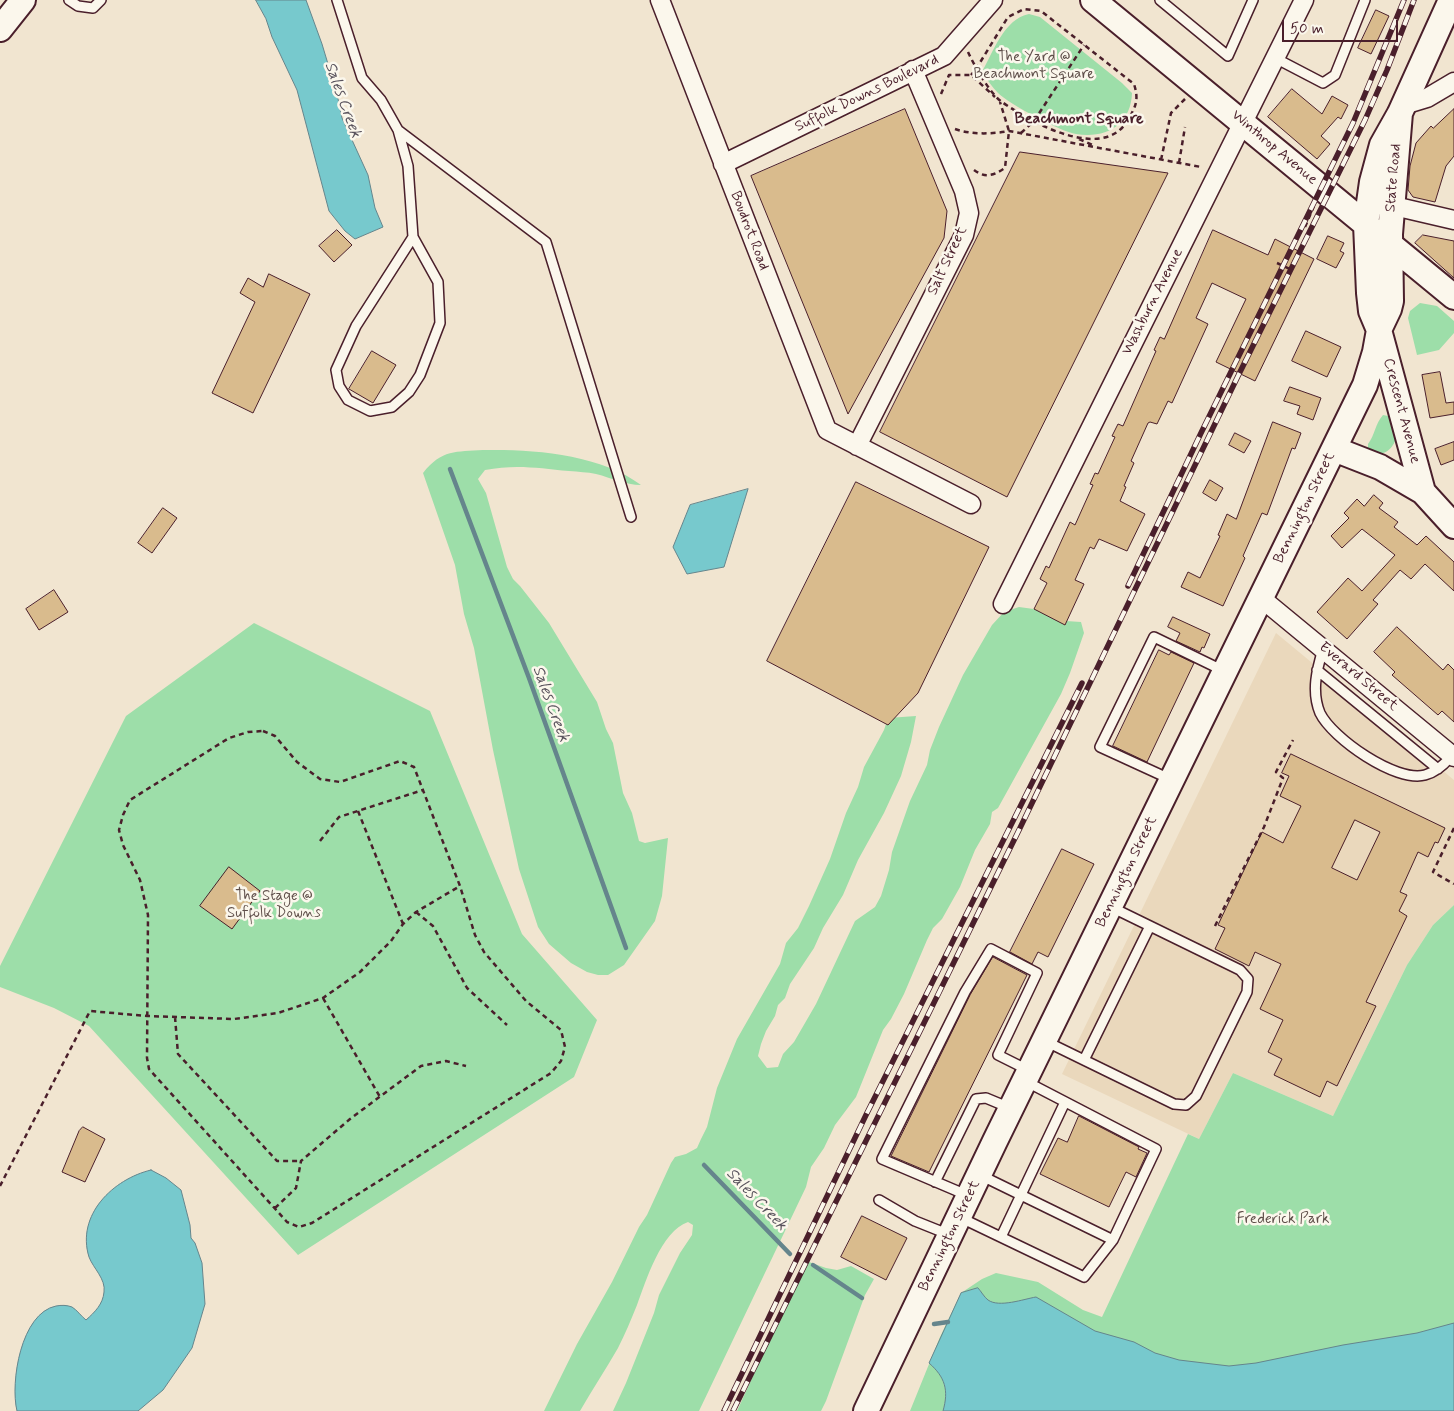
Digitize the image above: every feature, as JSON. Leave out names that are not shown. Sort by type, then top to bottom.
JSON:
[{"type":"main road","points":[[0,29],[23,0]]},
{"type":"main road","name":"Winthrop Avenue","points":[[1093,0],[1454,297]]},
{"type":"main road","name":"State Road","points":[[1366,224],[1368,200],[1379,154],[1386,136],[1402,109],[1450,0]]},
{"type":"main road","name":"State Road","points":[[1390,244],[1402,109]]},
{"type":"main road","name":"Bennington Street","points":[[1366,224],[1370,302],[1379,330]]},
{"type":"main road","name":"Bennington Street","points":[[866,1411],[1011,1108],[1111,907],[1368,377],[1379,330],[1391,301],[1390,244]]},
{"type":"main road","name":"Crescent Avenue","points":[[1379,330],[1423,492]]},
{"type":"main road","name":"Crescent Avenue","points":[[1334,449],[1380,467],[1423,492],[1454,526]]},
{"type":"street","name":"Boudrot Road","points":[[660,0],[826,430],[971,504]]},
{"type":"street","name":"Suffolk Downs Boulevard","points":[[723,164],[944,56],[993,0]]},
{"type":"street","name":"Washburn Avenue","points":[[1003,604],[1304,0]]},
{"type":"street","name":"Salt Street","points":[[856,446],[964,235],[969,213],[964,191],[913,70]]},
{"type":"street","points":[[1402,109],[1427,98],[1454,82]]},
{"type":"street","points":[[1368,200],[1454,220]]},
{"type":"street","name":"Everard Street","points":[[1261,598],[1453,754]]},
{"type":"lane","points":[[69,0],[78,6],[93,8],[101,0]]},
{"type":"lane","points":[[337,0],[362,78],[381,100],[398,130],[408,166],[413,237],[438,282],[440,323],[420,375],[409,392],[392,407],[370,410],[348,400],[339,386],[336,370],[356,326],[413,237]]},
{"type":"lane","points":[[1160,0],[1228,56],[1253,0]]},
{"type":"lane","points":[[1275,58],[1323,83],[1334,75],[1365,0]]},
{"type":"lane","points":[[398,130],[546,242],[632,517]]},
{"type":"lane","points":[[1172,780],[1100,747],[1154,637],[1225,672]]},
{"type":"lane","points":[[1323,648],[1317,670],[1316,694],[1320,713],[1342,740],[1357,751],[1395,772],[1412,776],[1425,776],[1445,764],[1453,754]]},
{"type":"lane","points":[[1317,670],[1438,769]]},
{"type":"lane","points":[[1045,1041],[1177,1105],[1189,1103],[1194,1099],[1200,1088],[1247,992],[1248,979],[1240,970],[1111,907]]},
{"type":"lane","points":[[1084,1060],[1150,926]]},
{"type":"lane","points":[[991,949],[1037,973],[998,1055],[1065,1102],[1156,1149],[1113,1240],[1084,1277],[959,1216],[936,1182],[882,1159],[965,992],[991,949]]},
{"type":"lane","points":[[936,1182],[976,1100],[986,1098],[1011,1108]]},
{"type":"lane","points":[[1001,1237],[1065,1102]]},
{"type":"lane","points":[[979,1175],[1113,1240]]},
{"type":"lane","points":[[879,1200],[915,1221],[959,1216]]},
{"type":"path","points":[[972,75],[1008,17],[1024,9],[1041,12],[1134,84],[1137,95],[1136,106],[1125,125],[1115,134],[1104,137],[1078,138]]},
{"type":"path","points":[[960,37],[976,69],[1000,101],[1010,131],[1005,168],[994,176],[980,174],[972,168]]},
{"type":"path","points":[[1021,134],[1034,121],[1084,45]]},
{"type":"path","points":[[938,100],[949,75],[972,75],[1000,101],[1034,121],[1052,131],[1078,138],[1099,148]]},
{"type":"path","points":[[1161,160],[1171,113],[1188,96]]},
{"type":"path","points":[[949,126],[962,132],[994,134],[1010,131],[1201,167]]},
{"type":"path","points":[[1179,163],[1185,127]]},
{"type":"path","points":[[1305,227],[1315,205]]},
{"type":"path","points":[[1277,264],[1292,270]]},
{"type":"path","points":[[263,731],[275,736],[297,762],[320,779],[340,782],[400,761],[414,767],[460,886],[475,935],[484,952],[526,1002],[561,1030],[565,1047],[561,1061],[551,1073],[312,1223],[299,1227],[287,1222],[149,1069],[147,1058],[148,915],[140,880],[119,830],[122,815],[130,800],[229,738],[248,732],[263,731]]},
{"type":"path","points":[[1215,926],[1264,827],[1283,778],[1276,772],[1293,740]]},
{"type":"path","points":[[320,841],[339,816],[423,790]]},
{"type":"path","points":[[358,811],[403,924]]},
{"type":"path","points":[[1454,828],[1433,872],[1454,884]]},
{"type":"path","points":[[0,1186],[90,1011],[147,1016],[234,1019],[278,1013],[323,998],[360,972],[391,941],[403,924],[416,912],[460,886]]},
{"type":"path","points":[[416,912],[433,926],[467,988],[507,1025]]},
{"type":"path","points":[[323,998],[380,1097]]},
{"type":"path","points":[[175,1017],[178,1054],[277,1161],[300,1161],[350,1119],[421,1066],[446,1061],[466,1066]]},
{"type":"path","points":[[275,1208],[296,1188],[300,1161]]},
{"type":"shaded area","points":[[1276,633],[1454,780],[1454,905],[1433,925],[1407,965],[1333,1116],[1233,1073],[1199,1139],[1062,1074]]},
{"type":"green space","name":"The Yard @ Beachmont Square","points":[[1029,14],[1040,17],[1132,93],[1131,104],[1127,113],[1115,127],[1098,134],[1087,135],[1069,132],[1013,104],[992,86],[982,72],[995,46],[1013,22]]},
{"type":"green space","points":[[1420,303],[1437,306],[1454,321],[1454,333],[1439,350],[1417,355],[1408,318],[1410,311]]},
{"type":"green space","points":[[1383,415],[1388,416],[1394,424],[1397,433],[1394,443],[1389,450],[1379,453],[1368,448],[1368,444]]},
{"type":"green space","points":[[483,450],[544,452],[586,460],[606,466],[641,485],[624,483],[593,473],[527,467],[485,470],[478,479],[486,493],[507,567],[513,579],[549,623],[597,702],[613,743],[623,793],[632,813],[639,841],[645,843],[668,838],[662,896],[655,921],[624,965],[608,975],[587,972],[571,963],[549,944],[538,927],[519,869],[455,565],[423,473],[430,465],[450,453]]},
{"type":"green space","points":[[1019,607],[1041,610],[1066,621],[1081,622],[1084,633],[1070,673],[1061,694],[998,808],[992,812],[990,824],[975,850],[960,887],[942,919],[933,928],[904,994],[883,1030],[856,1097],[835,1125],[824,1148],[811,1167],[806,1187],[699,1411],[613,1411],[654,1313],[659,1295],[680,1253],[692,1235],[693,1225],[688,1222],[678,1227],[662,1246],[618,1348],[580,1411],[544,1411],[577,1344],[647,1215],[671,1163],[675,1157],[697,1148],[707,1127],[717,1088],[737,1039],[780,964],[786,943],[798,928],[809,906],[830,859],[864,767],[884,730],[888,718],[916,716],[901,776],[884,813],[858,860],[843,895],[823,928],[814,948],[790,984],[785,998],[778,1005],[775,1016],[766,1031],[758,1056],[767,1068],[778,1067],[783,1054],[794,1042],[816,1004],[855,921],[875,907],[881,896],[892,852],[910,801],[927,765],[930,750],[939,727],[963,675],[992,625],[1004,612]]},
{"type":"green space","name":"The Stage @ Suffolk Downs","points":[[254,623],[430,711],[522,934],[597,1020],[574,1077],[298,1255],[89,1026],[54,1008],[0,987],[0,966],[126,716]]},
{"type":"green space","name":"Frederick Park","points":[[1454,905],[1454,1411],[910,1411],[940,1337],[961,1293],[982,1279],[996,1273],[1038,1282],[1083,1310],[1102,1317],[1188,1134],[1199,1139],[1233,1073],[1333,1116],[1407,965],[1433,925]]},
{"type":"green space","points":[[809,1262],[837,1270],[851,1266],[874,1279],[865,1295],[826,1401],[821,1411],[737,1411],[785,1306]]},
{"type":"water","points":[[256,0],[306,0],[322,44],[342,118],[368,175],[375,208],[383,227],[355,239],[345,231],[329,211],[297,90]]},
{"type":"water","points":[[748,489],[724,567],[687,574],[673,547],[690,505]]},
{"type":"water","points":[[151,1170],[166,1178],[181,1190],[190,1225],[191,1238],[195,1243],[202,1263],[205,1304],[192,1348],[163,1390],[138,1411],[17,1411],[15,1383],[17,1367],[26,1335],[34,1321],[44,1311],[62,1305],[72,1307],[86,1320],[102,1300],[104,1292],[103,1283],[89,1257],[86,1242],[88,1227],[93,1213],[111,1190],[123,1181]]},
{"type":"water","points":[[978,1288],[988,1300],[998,1303],[1036,1297],[1095,1331],[1134,1342],[1155,1353],[1179,1360],[1229,1366],[1256,1363],[1343,1345],[1417,1333],[1454,1323],[1454,1411],[943,1411],[946,1397],[944,1384],[939,1373],[929,1363],[961,1293]]},
{"type":"building","points":[[1376,10],[1389,16],[1371,54],[1358,48]]},
{"type":"building","points":[[1292,89],[1322,114],[1332,96],[1348,105],[1341,119],[1338,117],[1321,136],[1330,144],[1317,159],[1268,117]]},
{"type":"building","points":[[905,109],[947,211],[944,238],[848,414],[751,176]]},
{"type":"building","points":[[1454,109],[1454,156],[1446,166],[1435,202],[1413,197],[1408,190],[1410,166],[1416,143],[1431,126],[1433,128]]},
{"type":"building","points":[[1020,152],[1168,173],[1007,497],[880,432]]},
{"type":"building","points":[[337,230],[352,245],[334,262],[319,246]]},
{"type":"building","points":[[1213,230],[1268,255],[1275,239],[1314,259],[1255,381],[1216,362],[1246,299],[1212,283],[1196,318],[1208,324],[1172,403],[1168,401],[1157,424],[1148,423],[1131,461],[1134,463],[1120,501],[1145,514],[1127,551],[1099,539],[1094,549],[1090,547],[1075,580],[1084,584],[1065,625],[1034,609],[1047,583],[1040,579],[1046,566],[1049,568],[1070,522],[1075,525],[1093,485],[1090,484],[1095,473],[1098,474],[1115,437],[1112,436],[1118,424],[1123,426],[1156,351],[1154,350],[1160,337],[1164,339]]},
{"type":"building","points":[[1423,235],[1454,241],[1454,278],[1415,243]]},
{"type":"building","points":[[1328,236],[1344,243],[1340,251],[1344,253],[1336,268],[1317,259]]},
{"type":"building","points":[[269,274],[310,294],[253,413],[212,393],[255,302],[240,293],[248,278],[263,287]]},
{"type":"building","points":[[1306,331],[1341,347],[1327,377],[1292,361]]},
{"type":"building","points":[[372,351],[396,365],[373,403],[349,389]]},
{"type":"building","points":[[1440,372],[1446,403],[1454,402],[1454,414],[1430,418],[1422,375]]},
{"type":"building","points":[[1290,387],[1321,398],[1313,420],[1297,414],[1300,406],[1284,401]]},
{"type":"building","points":[[1273,422],[1301,433],[1295,449],[1292,448],[1267,515],[1262,513],[1243,556],[1245,558],[1223,606],[1181,587],[1188,572],[1200,578],[1220,536],[1218,535],[1227,514],[1236,519]]},
{"type":"building","points":[[1235,433],[1251,441],[1244,453],[1229,445]]},
{"type":"building","points":[[1454,442],[1454,460],[1441,465],[1435,449]]},
{"type":"building","points":[[1210,480],[1223,488],[1216,501],[1203,493]]},
{"type":"building","points":[[856,482],[989,547],[918,693],[888,725],[767,661]]},
{"type":"building","points":[[1374,495],[1383,503],[1379,508],[1398,522],[1394,527],[1417,545],[1426,536],[1454,562],[1454,591],[1425,564],[1411,579],[1400,570],[1373,600],[1378,604],[1347,639],[1317,612],[1348,578],[1362,591],[1395,555],[1362,529],[1342,548],[1331,536],[1349,518],[1344,513],[1357,499],[1364,506]]},
{"type":"building","points":[[163,508],[177,518],[152,553],[138,543]]},
{"type":"building","points":[[54,590],[68,612],[39,630],[26,609]]},
{"type":"building","points":[[1173,617],[1210,634],[1204,648],[1202,647],[1200,652],[1176,641],[1180,633],[1168,627]]},
{"type":"building","points":[[1397,627],[1443,670],[1448,664],[1454,670],[1454,722],[1442,711],[1438,715],[1392,675],[1395,672],[1374,652]]},
{"type":"building","points":[[1159,650],[1169,655],[1171,652],[1194,663],[1147,762],[1113,746]]},
{"type":"building","points":[[1291,754],[1445,828],[1438,843],[1435,842],[1428,857],[1418,852],[1400,892],[1407,895],[1399,911],[1407,916],[1366,1002],[1376,1006],[1337,1086],[1327,1081],[1320,1097],[1274,1075],[1282,1059],[1268,1052],[1283,1020],[1260,1009],[1281,964],[1255,952],[1249,966],[1215,949],[1225,928],[1218,925],[1262,832],[1283,843],[1301,806],[1280,796],[1289,776],[1282,773]],"holes":[[[1355,820],[1380,832],[1357,880],[1332,868]]]},
{"type":"building","points":[[1062,849],[1094,864],[1048,957],[1038,952],[1032,964],[1010,952]]},
{"type":"building","points":[[229,867],[260,891],[232,929],[200,906]]},
{"type":"building","points":[[993,957],[1027,975],[929,1172],[891,1156],[970,995]]},
{"type":"building","points":[[1079,1116],[1147,1153],[1136,1177],[1126,1172],[1109,1207],[1040,1174],[1058,1138],[1067,1142]]},
{"type":"building","points":[[83,1127],[105,1139],[85,1182],[62,1172],[79,1131]]},
{"type":"building","points":[[862,1216],[907,1238],[886,1280],[841,1257]]},
{"type":"waterway","name":"Sales Creek","points":[[450,469],[529,678],[626,948]]},
{"type":"waterway","name":"Sales Creek","points":[[704,1165],[790,1254]]},
{"type":"waterway","name":"Sales Creek","points":[[813,1265],[862,1298]]},
{"type":"waterway","name":"Sales Creek","points":[[934,1324],[948,1322]]},
{"type":"railway","points":[[1128,586],[1353,123],[1404,0]]},
{"type":"railway","points":[[733,1411],[1020,828],[1238,376],[1365,120],[1414,0]]},
{"type":"railway","points":[[724,1411],[866,1115],[1082,683]]},
{"type":"district","name":"Beachmont Square","points":[[1079,120]]}]
